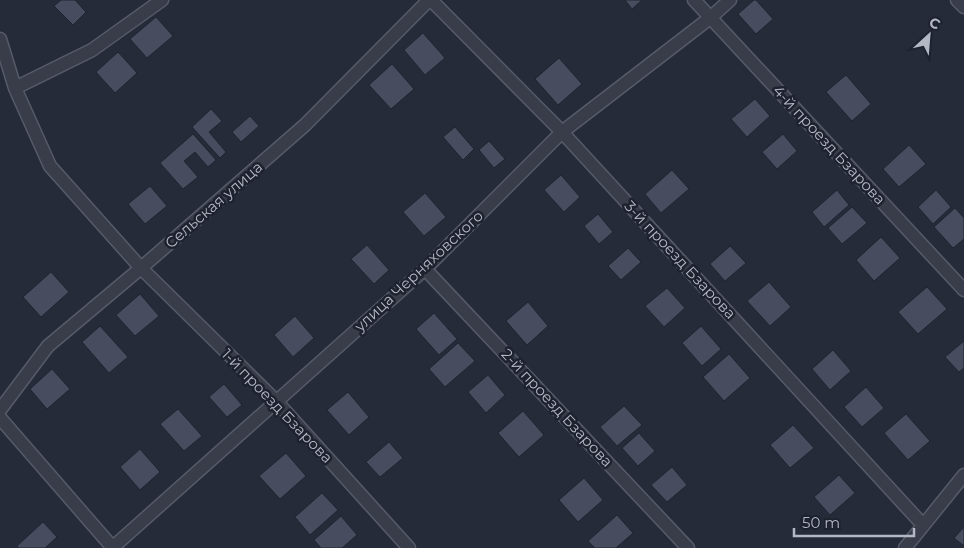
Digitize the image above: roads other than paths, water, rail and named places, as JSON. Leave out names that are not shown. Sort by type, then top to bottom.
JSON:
[{"type":"street","points":[[15,88],[92,50],[162,0]]},
{"type":"street","name":"3-й проезд Бзарова","points":[[430,0],[562,132],[923,525]]},
{"type":"street","name":"Сельская улица","points":[[0,410],[48,346],[305,125],[430,0]]},
{"type":"street","name":"4-й проезд Бзарова","points":[[694,0],[964,290]]},
{"type":"street","name":"улица Черняховского","points":[[113,548],[425,269],[562,132],[710,18],[730,0]]},
{"type":"street","points":[[957,0],[964,7]]},
{"type":"street","name":"1-й проезд Бзарова","points":[[0,40],[15,88],[50,166],[141,268],[276,401],[410,548]]},
{"type":"street","name":"2-й проезд Бзарова","points":[[425,269],[688,548]]},
{"type":"street","points":[[0,418],[113,548]]},
{"type":"street","points":[[905,548],[964,475]]}]
